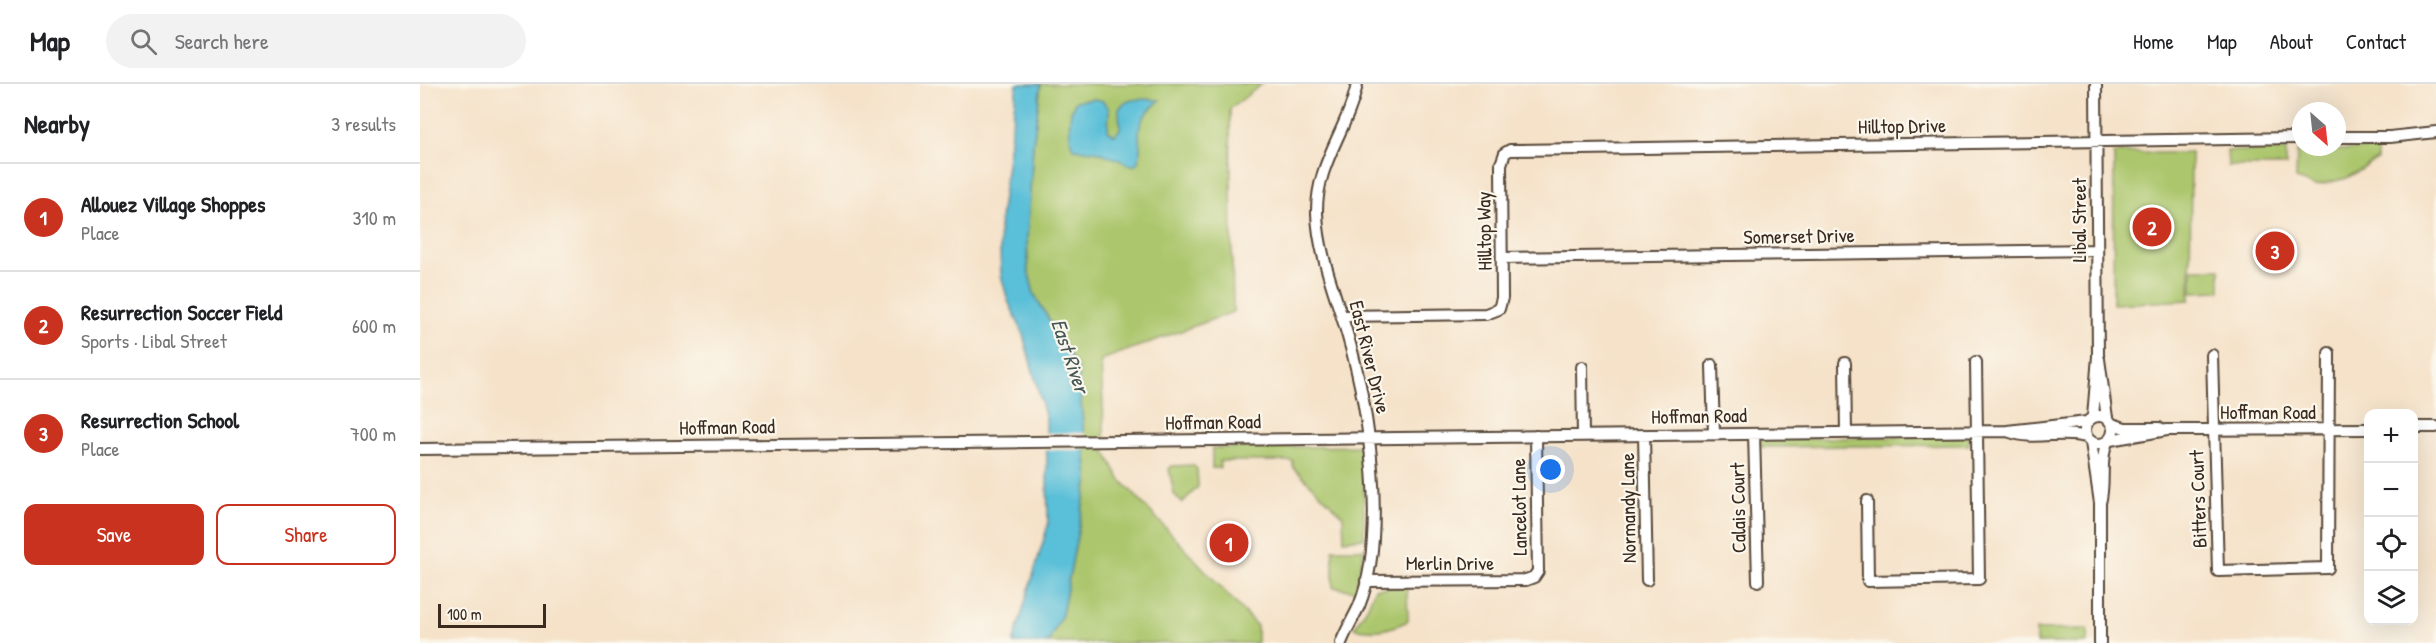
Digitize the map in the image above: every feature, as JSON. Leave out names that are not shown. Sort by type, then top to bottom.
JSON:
[{"type":"street","name":"East River Drive","points":[[1341,643],[1359,606],[1366,581],[1372,524],[1370,438],[1317,215],[1318,188],[1357,84]]},
{"type":"street","name":"Libal Street","points":[[2090,420],[2098,356],[2096,84]]},
{"type":"street","points":[[2346,137],[2390,137],[2436,132]]},
{"type":"street","name":"Hilltop Drive","points":[[1505,153],[1528,149],[2292,138]]},
{"type":"street","name":"Hilltop Way","points":[[1342,316],[1486,314],[1498,309],[1502,298],[1501,164],[1505,153]]},
{"type":"street","name":"Somerset Drive","points":[[1502,258],[2097,249]]},
{"type":"street","points":[[2328,430],[2329,353]]},
{"type":"street","points":[[2212,355],[2214,430]]},
{"type":"street","name":"Libal Street","points":[[2098,356],[2103,373],[2110,421]]},
{"type":"street","points":[[1867,501],[1868,581],[1979,579],[1976,362]]},
{"type":"street","points":[[1845,363],[1846,433]]},
{"type":"street","points":[[1712,365],[1714,434]]},
{"type":"street","points":[[1582,367],[1583,435]]},
{"type":"street","points":[[2100,503],[2104,489],[2102,462],[2108,441],[2114,432],[2110,421],[2090,420],[2089,439],[2100,503],[2100,643]]},
{"type":"street","name":"Hoffman Road","points":[[420,448],[2007,431],[2090,420]]},
{"type":"street","name":"Hoffman Road","points":[[2110,421],[2125,428],[2151,426],[2167,429],[2214,430],[2364,429]]},
{"type":"street","points":[[2418,428],[2436,427]]},
{"type":"street","name":"Hoffman Road","points":[[2108,441],[2167,429]]},
{"type":"street","name":"Bitters Court","points":[[2214,430],[2218,571],[2328,568],[2328,430]]},
{"type":"street","name":"Hoffman Road","points":[[2007,431],[2024,435],[2066,433],[2089,439]]},
{"type":"street","name":"Calais Court","points":[[1754,434],[1758,581]]},
{"type":"street","name":"Normandy Lane","points":[[1644,435],[1647,580]]},
{"type":"street","name":"Lancelot Lane","points":[[1534,577],[1538,570],[1536,436]]},
{"type":"street","points":[[2089,439],[2099,444],[2108,441]]},
{"type":"street","name":"Merlin Drive","points":[[1366,581],[1526,580],[1534,577]]},
{"type":"green space","points":[[1041,84],[1262,84],[1230,109],[1233,312],[1101,360],[1105,451],[1120,479],[1257,626],[1257,643],[1048,643],[1062,614],[1088,479],[1078,369],[1034,294],[1028,270],[1027,239],[1033,145]]},
{"type":"green space","points":[[2377,149],[2377,160],[2347,178],[2315,186],[2296,179],[2297,156],[2346,156],[2346,150]]},
{"type":"green space","points":[[2286,150],[2286,166],[2228,166],[2227,151]]},
{"type":"green space","points":[[2114,153],[2191,153],[2190,300],[2113,304]]},
{"type":"green space","points":[[2192,269],[2220,269],[2220,291],[2192,292]]},
{"type":"green space","points":[[1969,436],[1969,445],[1760,447],[1762,439]]},
{"type":"green space","points":[[1363,446],[1364,538],[1344,540],[1343,516],[1293,467],[1293,461],[1220,461],[1220,468],[1212,468],[1212,448]]},
{"type":"green space","points":[[1193,465],[1197,469],[1198,487],[1182,503],[1174,494],[1169,469],[1172,466]]},
{"type":"green space","points":[[1333,549],[1364,549],[1355,591],[1333,587]]},
{"type":"green space","points":[[1407,587],[1408,621],[1381,630],[1354,628],[1368,606],[1375,588]]},
{"type":"green space","points":[[2088,629],[2088,643],[2036,643],[2036,630]]},
{"type":"water","name":"East River","points":[[1017,84],[1041,84],[1033,145],[1027,239],[1028,270],[1034,294],[1078,369],[1088,479],[1062,614],[1048,643],[1013,643],[1048,525],[1046,419],[1022,331],[1008,301],[1001,275],[999,228]]},
{"type":"water","points":[[1095,99],[1103,101],[1109,109],[1108,131],[1115,135],[1120,129],[1119,109],[1123,105],[1138,99],[1160,100],[1141,122],[1140,153],[1138,162],[1134,166],[1096,151],[1073,149],[1070,124],[1073,105],[1076,101]]},
{"type":"pier","points":[[1044,433],[1085,433],[1087,450],[1044,450]]},
{"type":"place","name":"Resurrection Soccer Field","points":[[2152,227]]},
{"type":"place","name":"Resurrection School","points":[[2275,251]]},
{"type":"place","name":"Allouez Village Shoppes","points":[[1229,543]]}]
